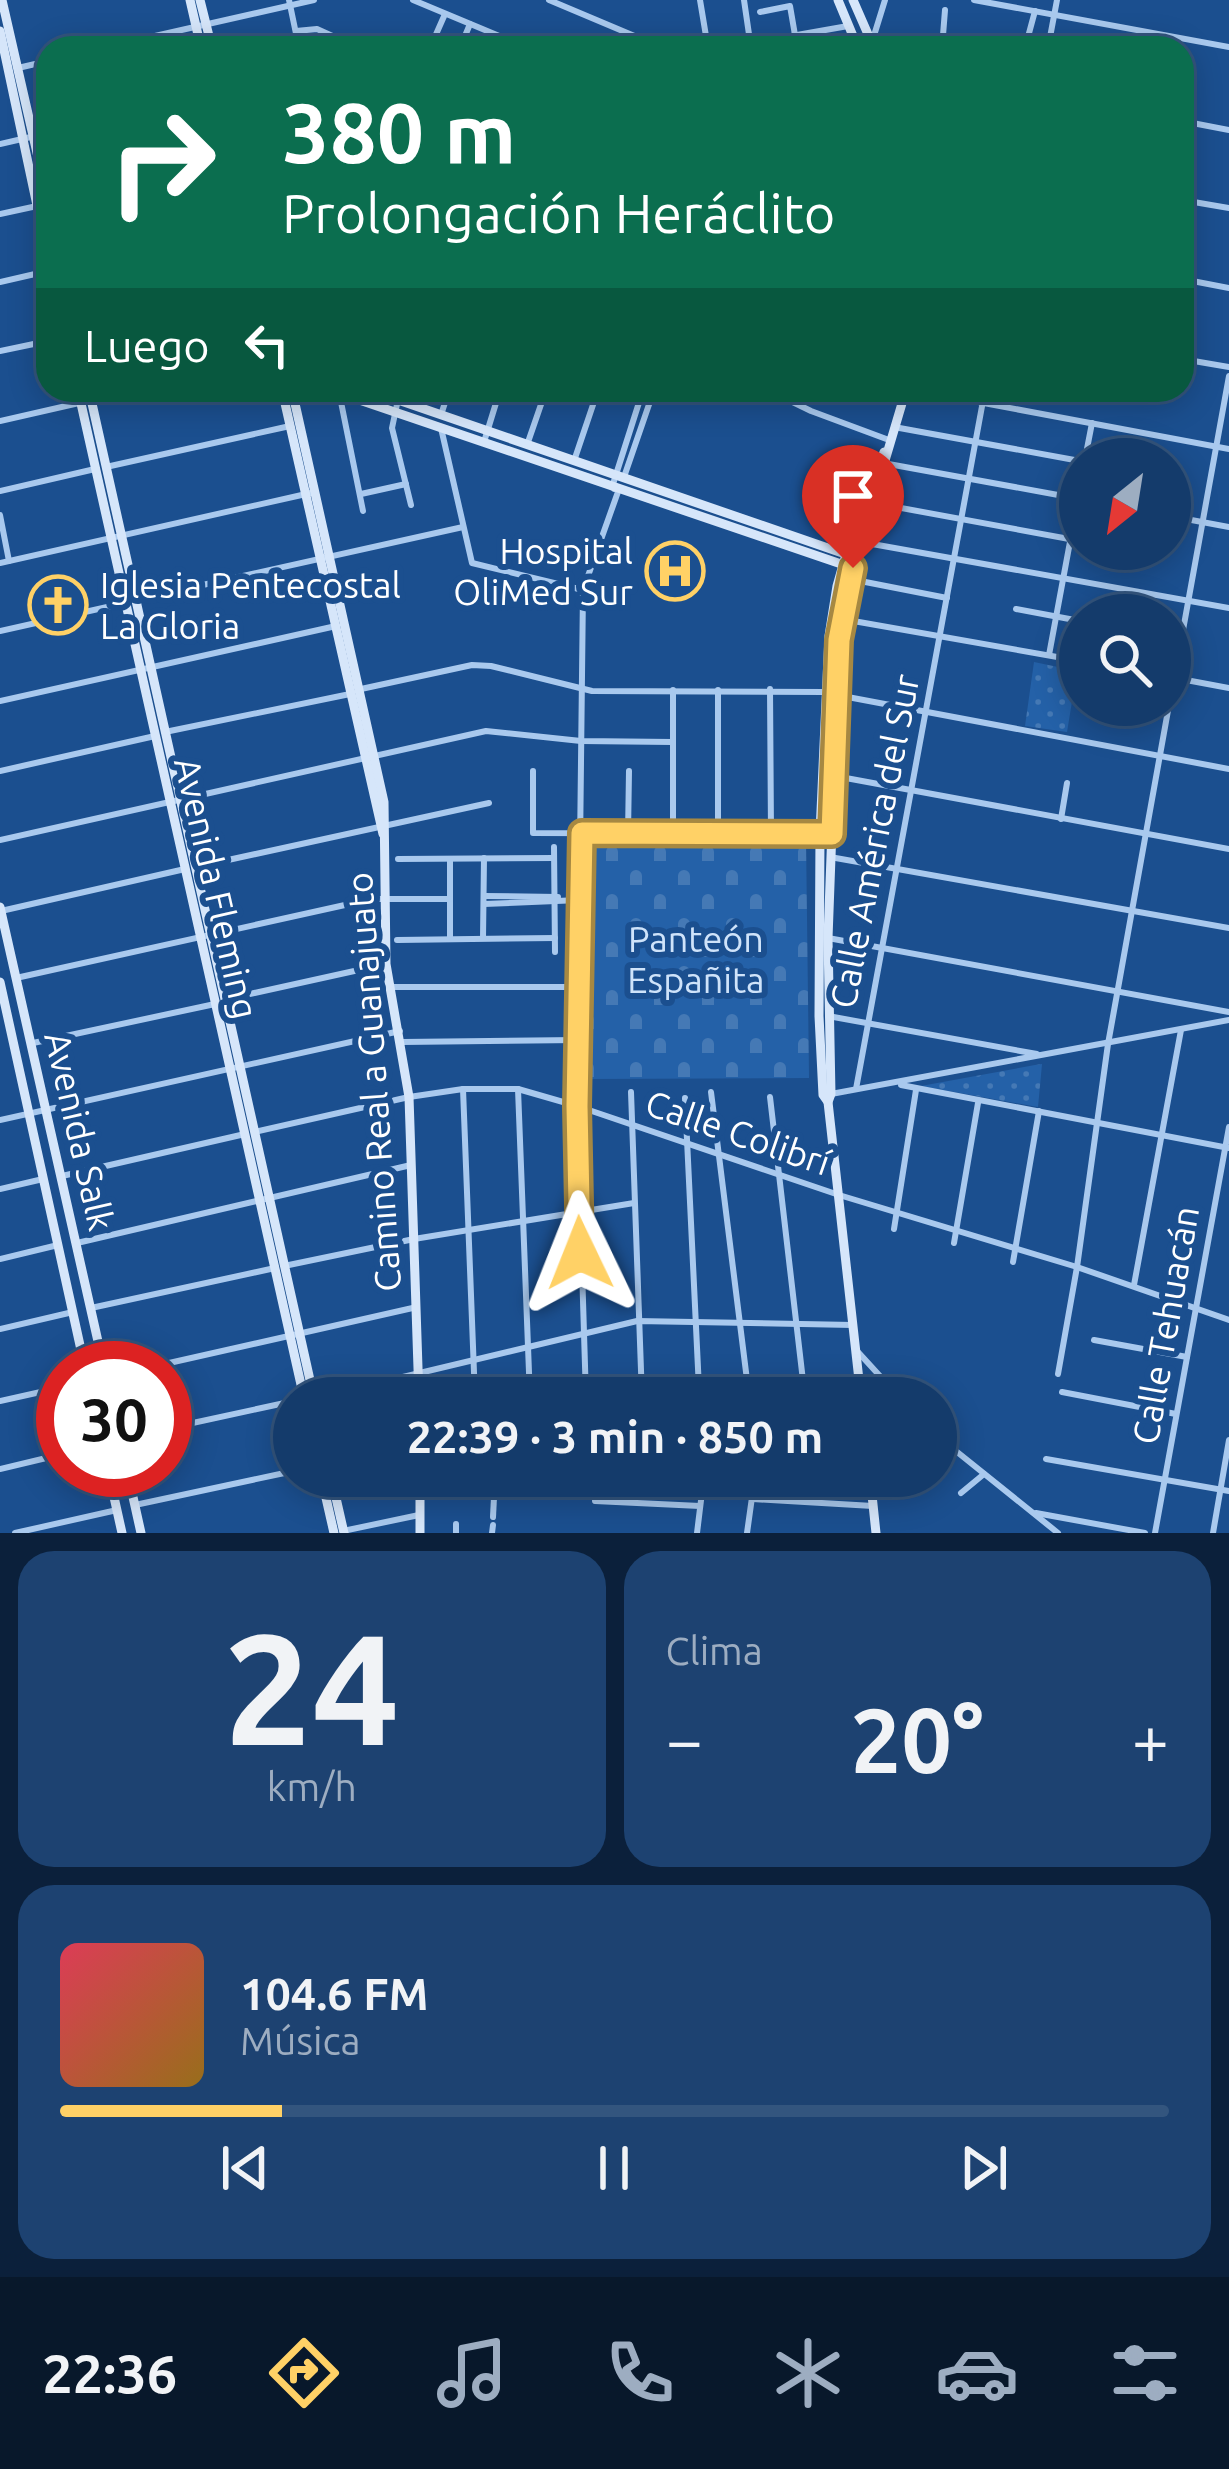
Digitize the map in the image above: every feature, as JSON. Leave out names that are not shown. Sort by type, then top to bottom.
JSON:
[{"type":"street","points":[[190,0],[206,36]]},
{"type":"street","points":[[200,0],[201,36]]},
{"type":"street","points":[[154,36],[314,0]]},
{"type":"street","points":[[413,0],[496,36]]},
{"type":"street","points":[[549,0],[635,36]]},
{"type":"street","points":[[566,6],[577,0]]},
{"type":"street","points":[[700,0],[706,36]]},
{"type":"street","points":[[744,0],[749,36]]},
{"type":"street","points":[[838,0],[852,36]]},
{"type":"street","points":[[853,0],[869,36]]},
{"type":"street","points":[[875,36],[885,0]]},
{"type":"street","points":[[974,0],[1169,36]]},
{"type":"street","points":[[1050,36],[1057,0]]},
{"type":"street","points":[[3,1],[9,70]]},
{"type":"street","points":[[290,3],[297,36]]},
{"type":"street","points":[[760,11],[790,6],[796,35]]},
{"type":"street","points":[[943,36],[945,10]]},
{"type":"street","points":[[1028,36],[1035,11]]},
{"type":"street","points":[[435,36],[445,14]]},
{"type":"street","points":[[465,36],[470,25]]},
{"type":"street","points":[[790,36],[848,26]]},
{"type":"street","points":[[296,31],[317,29],[332,36]]},
{"type":"street","points":[[0,31],[36,171]]},
{"type":"street","points":[[1194,41],[1229,47]]},
{"type":"street","points":[[1194,123],[1229,130]]},
{"type":"street","points":[[0,144],[36,137]]},
{"type":"street","points":[[1194,202],[1229,208]]},
{"type":"street","points":[[0,214],[36,206]]},
{"type":"street","points":[[0,282],[36,274]]},
{"type":"street","points":[[1194,281],[1229,288]]},
{"type":"street","points":[[0,351],[36,343]]},
{"type":"street","points":[[1189,594],[1229,372],[1194,362]]},
{"type":"street","points":[[0,421],[65,402]]},
{"type":"street","name":"Avenida Fleming","points":[[86,402],[206,936],[227,999],[236,1068],[301,1377]]},
{"type":"street","name":"Camino Real a Guanajuato","points":[[286,402],[295,425]]},
{"type":"street","name":"Camino Real a Guanajuato","points":[[293,402],[383,827],[386,964],[409,1097],[418,1377]]},
{"type":"street","points":[[349,402],[364,511]]},
{"type":"street","points":[[397,402],[392,428],[411,505]]},
{"type":"street","points":[[401,402],[441,421],[947,598]]},
{"type":"street","points":[[446,402],[441,421],[468,555],[480,568],[583,590]]},
{"type":"street","points":[[485,436],[496,402]]},
{"type":"street","points":[[526,449],[542,402]]},
{"type":"street","points":[[573,465],[594,402]]},
{"type":"street","points":[[618,483],[640,402]]},
{"type":"street","points":[[585,1377],[577,1106],[583,590],[649,402]]},
{"type":"street","points":[[793,402],[888,445]]},
{"type":"street","points":[[827,1097],[830,857],[826,834],[835,776],[830,624],[904,402]]},
{"type":"street","points":[[977,402],[1229,449]]},
{"type":"street","name":"Calle América del Sur","points":[[856,1089],[983,403]]},
{"type":"street","points":[[1088,438],[1092,423]]},
{"type":"street","points":[[0,491],[295,425]]},
{"type":"street","points":[[893,427],[1059,456]]},
{"type":"street","points":[[882,462],[1059,495]]},
{"type":"street","points":[[859,1377],[819,1016],[832,694],[850,565],[874,503],[882,462]]},
{"type":"street","points":[[361,494],[406,484]]},
{"type":"street","points":[[0,514],[5,562],[310,493]]},
{"type":"street","points":[[874,503],[1059,537]]},
{"type":"street","points":[[1191,520],[1229,527]]},
{"type":"street","points":[[0,631],[463,527]]},
{"type":"street","points":[[861,542],[1156,594]]},
{"type":"street","points":[[1049,656],[1066,570]]},
{"type":"street","points":[[1191,601],[1229,608]]},
{"type":"street","points":[[1016,609],[1059,617]]},
{"type":"street","points":[[842,619],[1059,658]]},
{"type":"street","points":[[0,701],[340,624]]},
{"type":"street","points":[[0,771],[472,665],[580,689],[770,689],[832,694],[1229,769]]},
{"type":"street","points":[[1191,681],[1229,688]]},
{"type":"street","points":[[770,689],[771,833]]},
{"type":"street","points":[[718,690],[718,833]]},
{"type":"street","points":[[673,691],[673,833]]},
{"type":"street","points":[[1058,1374],[1108,1044],[1166,726]]},
{"type":"street","points":[[0,840],[496,729],[581,741],[672,742]]},
{"type":"street","points":[[533,771],[533,833],[826,834]]},
{"type":"street","points":[[628,771],[628,834]]},
{"type":"street","points":[[835,776],[1229,849]]},
{"type":"street","points":[[1060,819],[1067,783]]},
{"type":"street","points":[[0,909],[489,802]]},
{"type":"street","points":[[554,847],[558,900],[554,952]]},
{"type":"street","points":[[830,857],[1229,928]]},
{"type":"street","points":[[483,938],[484,858]]},
{"type":"street","points":[[398,859],[554,858]]},
{"type":"street","points":[[450,859],[450,939]]},
{"type":"street","points":[[16,978],[385,898],[450,899]]},
{"type":"street","points":[[484,900],[580,900]]},
{"type":"street","name":"Avenida Salk","points":[[0,909],[98,1341]]},
{"type":"street","name":"Avenida Fleming","points":[[206,936],[215,1004],[236,1068]]},
{"type":"street","points":[[397,940],[555,938]]},
{"type":"street","points":[[828,938],[1229,1015]]},
{"type":"street","points":[[227,999],[386,964]]},
{"type":"street","name":"Avenida Salk","points":[[0,982],[80,1341]]},
{"type":"street","points":[[390,987],[579,987]]},
{"type":"street","points":[[33,1043],[215,1004]]},
{"type":"street","points":[[916,1085],[1181,1030],[1229,1015]]},
{"type":"street","points":[[828,1016],[1045,1056]]},
{"type":"street","points":[[1134,1286],[1181,1030]]},
{"type":"street","points":[[0,1120],[401,1036],[578,1040]]},
{"type":"street","points":[[0,1051],[15,1048]]},
{"type":"street","points":[[827,1097],[856,1089],[916,1085],[978,1103],[1227,1148]]},
{"type":"street","points":[[894,1229],[916,1085]]},
{"type":"street","points":[[463,1089],[474,1377]]},
{"type":"street","name":"Calle Colibrí","points":[[62,1176],[409,1097],[463,1089],[518,1090],[839,1196],[1077,1267],[1229,1320]]},
{"type":"street","points":[[518,1090],[530,1377]]},
{"type":"street","points":[[631,1092],[641,1377]]},
{"type":"street","points":[[711,1092],[747,1377]]},
{"type":"street","points":[[770,1096],[803,1377]]},
{"type":"street","points":[[685,1097],[698,1377]]},
{"type":"street","points":[[954,1243],[978,1103]]},
{"type":"street","points":[[1013,1262],[1039,1111]]},
{"type":"street","name":"Calle Tehuacán","points":[[1155,1533],[1229,1127]]},
{"type":"street","points":[[77,1243],[412,1166]]},
{"type":"street","points":[[0,1189],[44,1179]]},
{"type":"street","points":[[91,1308],[414,1239],[634,1203]]},
{"type":"street","points":[[0,1259],[58,1245]]},
{"type":"street","points":[[192,1358],[417,1307]]},
{"type":"street","points":[[0,1328],[73,1312]]},
{"type":"street","points":[[405,1377],[637,1322],[853,1324]]},
{"type":"street","name":"Avenida Fleming","points":[[295,1335],[308,1377]]},
{"type":"street","points":[[1094,1340],[1187,1357]]},
{"type":"street","points":[[856,1350],[881,1377]]},
{"type":"street","points":[[1062,1392],[1176,1414]]},
{"type":"street","points":[[0,1401],[36,1393]]},
{"type":"street","points":[[192,1423],[273,1406]]},
{"type":"street","points":[[1213,1533],[1225,1490],[1229,1440]]},
{"type":"street","points":[[957,1452],[1058,1533]]},
{"type":"street","points":[[1046,1459],[1225,1490]]},
{"type":"street","points":[[0,1468],[36,1460]]},
{"type":"street","points":[[961,1493],[984,1474]]},
{"type":"street","points":[[135,1505],[273,1475]]},
{"type":"street","points":[[114,1497],[122,1533]]},
{"type":"street","points":[[133,1497],[141,1533]]},
{"type":"street","points":[[328,1497],[340,1532]]},
{"type":"street","points":[[334,1497],[340,1532]]},
{"type":"street","points":[[420,1497],[420,1533]]},
{"type":"street","points":[[697,1533],[701,1497]]},
{"type":"street","points":[[872,1497],[876,1533]]},
{"type":"street","points":[[747,1533],[753,1499],[873,1506]]},
{"type":"street","points":[[595,1501],[700,1506]]},
{"type":"street","points":[[15,1533],[117,1510]]},
{"type":"street","points":[[1033,1513],[1145,1533]]},
{"type":"street","points":[[340,1532],[419,1515]]},
{"type":"green space","points":[[1034,662],[1059,667],[1059,726],[1068,726],[1067,732],[1025,726]]},
{"type":"green space","name":"Panteón Españita","points":[[806,839],[809,1078],[583,1079],[584,841]]},
{"type":"green space","points":[[1042,1064],[1038,1107],[921,1086],[1035,1065]]},
{"type":"place","name":"Hospital OliMed Sur","points":[[675,571]]},
{"type":"place","name":"Iglesia Pentecostal La Gloria","points":[[58,605]]},
{"type":"route","points":[[580,1253],[577,1106],[582,833],[832,834],[839,640],[853,568]]}]
